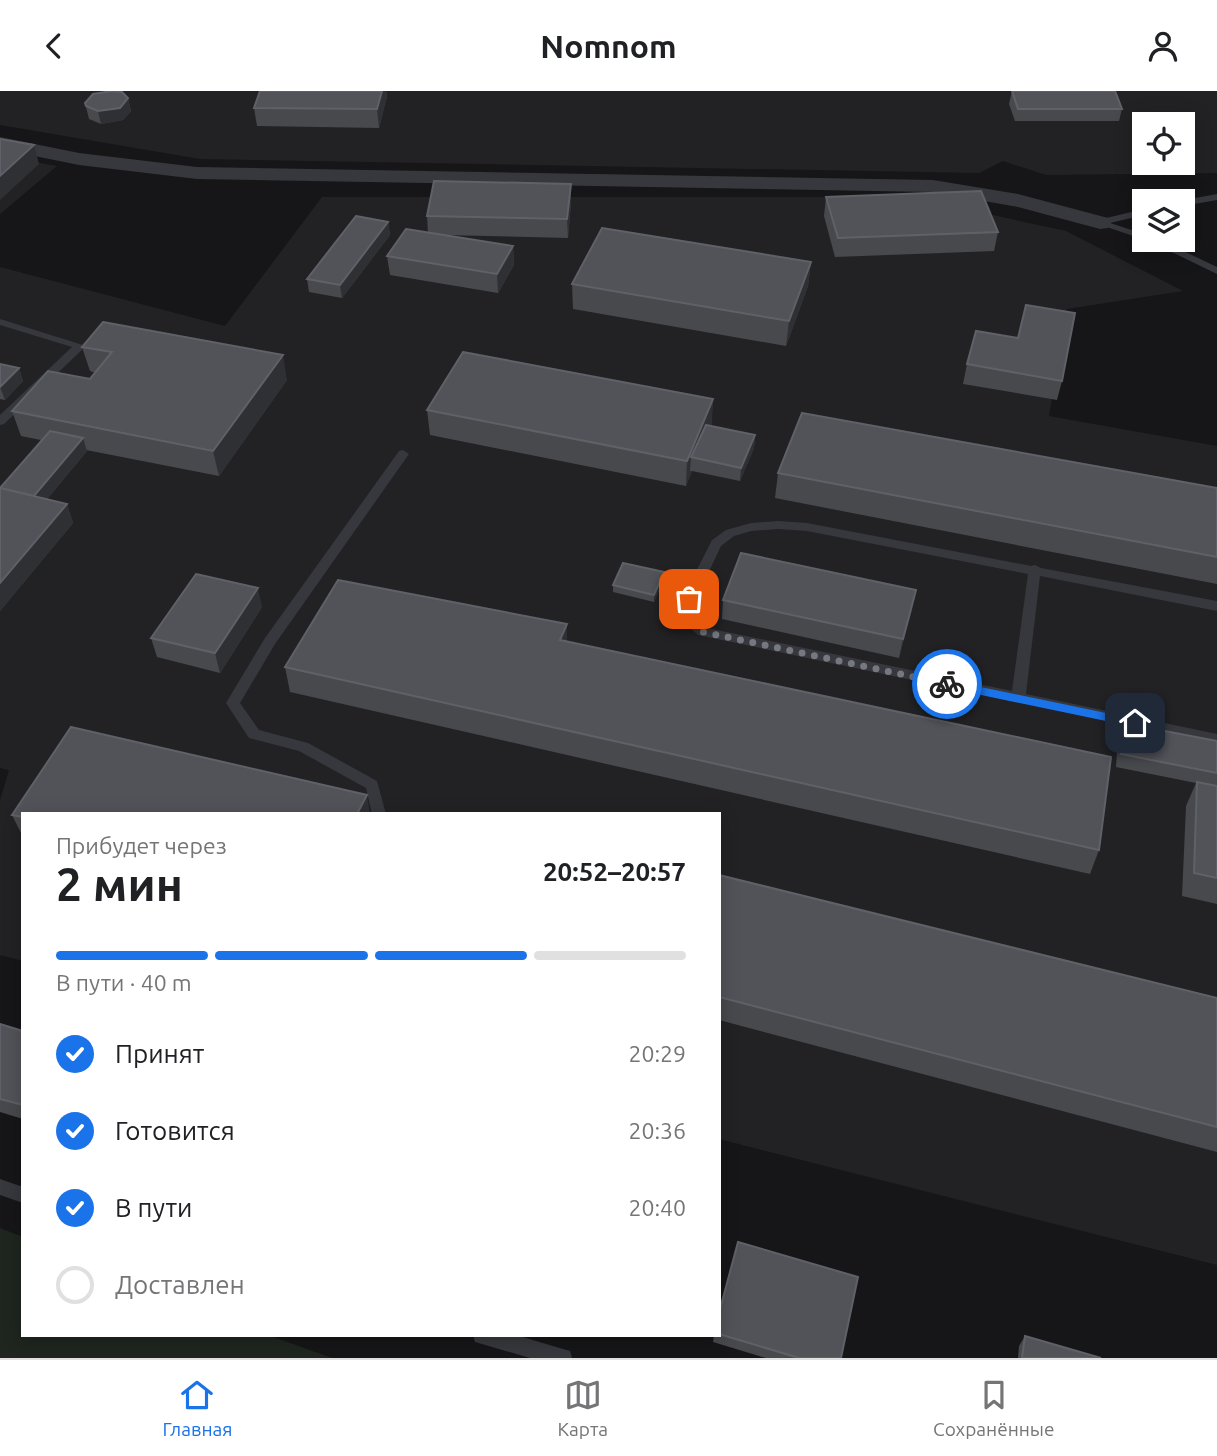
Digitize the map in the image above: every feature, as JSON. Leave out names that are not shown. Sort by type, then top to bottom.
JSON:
[{"type":"street","points":[[0,143],[79,159],[197,173],[933,186],[992,193],[1042,204],[1100,223]]},
{"type":"lane","points":[[1195,202],[1217,197]]},
{"type":"lane","points":[[1100,223],[1132,215]]},
{"type":"lane","points":[[1100,223],[1132,233]]},
{"type":"lane","points":[[1177,252],[1217,271]]},
{"type":"lane","points":[[0,322],[80,346],[0,421]]},
{"type":"lane","points":[[379,812],[372,785],[303,747],[254,734],[233,703],[270,641],[403,454]]},
{"type":"lane","points":[[1217,606],[1035,569],[807,527],[778,525],[730,533],[716,543],[689,599],[690,614],[695,626],[703,632],[1217,739]]},
{"type":"lane","points":[[1018,699],[1035,569]]},
{"type":"lane","points":[[0,1188],[21,1194]]},
{"type":"lane","points":[[489,1337],[563,1358]]},
{"type":"shaded area","points":[[0,91],[1217,91],[1217,173],[1195,173],[1195,112],[1132,112],[1132,174],[1046,175],[1003,161],[979,173],[200,159],[0,125]]},
{"type":"shaded area","points":[[0,156],[57,166],[0,214]]},
{"type":"shaded area","points":[[322,197],[909,197],[1066,231],[1183,291],[1067,309],[1049,416],[1217,446],[1217,1265],[721,1140],[721,812],[21,812],[21,960],[0,955],[0,800],[9,770],[0,768],[0,267],[225,326]]},
{"type":"shaded area","points":[[0,1228],[21,1236],[21,1337],[274,1337],[332,1358],[0,1358]]},
{"type":"building","points":[[260,91],[382,91],[377,109],[254,108]]},
{"type":"building","points":[[1012,91],[1115,91],[1122,109],[1018,109]]},
{"type":"building","points":[[122,92],[128,98],[120,108],[98,111],[86,106],[85,103],[93,94]]},
{"type":"building","points":[[0,139],[34,145],[0,176]]},
{"type":"building","points":[[434,181],[571,184],[567,219],[427,216]]},
{"type":"building","points":[[981,191],[998,232],[838,238],[826,197]]},
{"type":"building","points":[[356,216],[388,222],[340,285],[307,279]]},
{"type":"building","points":[[602,228],[811,262],[789,321],[572,284]]},
{"type":"building","points":[[406,229],[513,246],[497,274],[387,256]]},
{"type":"building","points":[[1026,305],[1075,313],[1062,381],[967,364],[976,331],[1018,338]]},
{"type":"building","points":[[103,322],[283,355],[213,451],[12,411],[48,371],[90,379],[112,352],[82,347]]},
{"type":"building","points":[[463,352],[713,399],[687,461],[427,410]]},
{"type":"building","points":[[0,364],[19,368],[0,387]]},
{"type":"building","points":[[802,413],[1217,488],[1217,557],[778,473]]},
{"type":"building","points":[[706,425],[755,435],[741,468],[691,457]]},
{"type":"building","points":[[50,431],[83,438],[34,496],[0,488]]},
{"type":"building","points":[[0,488],[67,504],[0,583]]},
{"type":"building","points":[[741,553],[916,590],[903,639],[723,600]]},
{"type":"building","points":[[623,563],[664,572],[654,595],[613,585]]},
{"type":"building","points":[[196,574],[258,588],[215,653],[151,638]]},
{"type":"building","points":[[338,580],[567,624],[560,640],[1111,757],[1099,850],[285,667]]},
{"type":"building","points":[[1123,723],[1217,741],[1217,773],[1121,754]]},
{"type":"building","points":[[71,727],[367,795],[358,812],[21,812],[21,817],[12,815]]},
{"type":"building","points":[[1197,782],[1217,786],[1217,878],[1194,873]]},
{"type":"building","points":[[721,875],[1217,998],[1217,1127],[721,998]]},
{"type":"building","points":[[0,1024],[21,1030],[21,1104],[0,1099]]},
{"type":"building","points":[[738,1242],[858,1277],[841,1358],[799,1358],[721,1335],[721,1306]]},
{"type":"building","points":[[1025,1336],[1101,1358],[1022,1358]]},
{"type":"way so far","points":[[689,599],[690,614],[695,626],[703,632],[947,684]]},
{"type":"route","points":[[947,684],[1135,723]]}]
